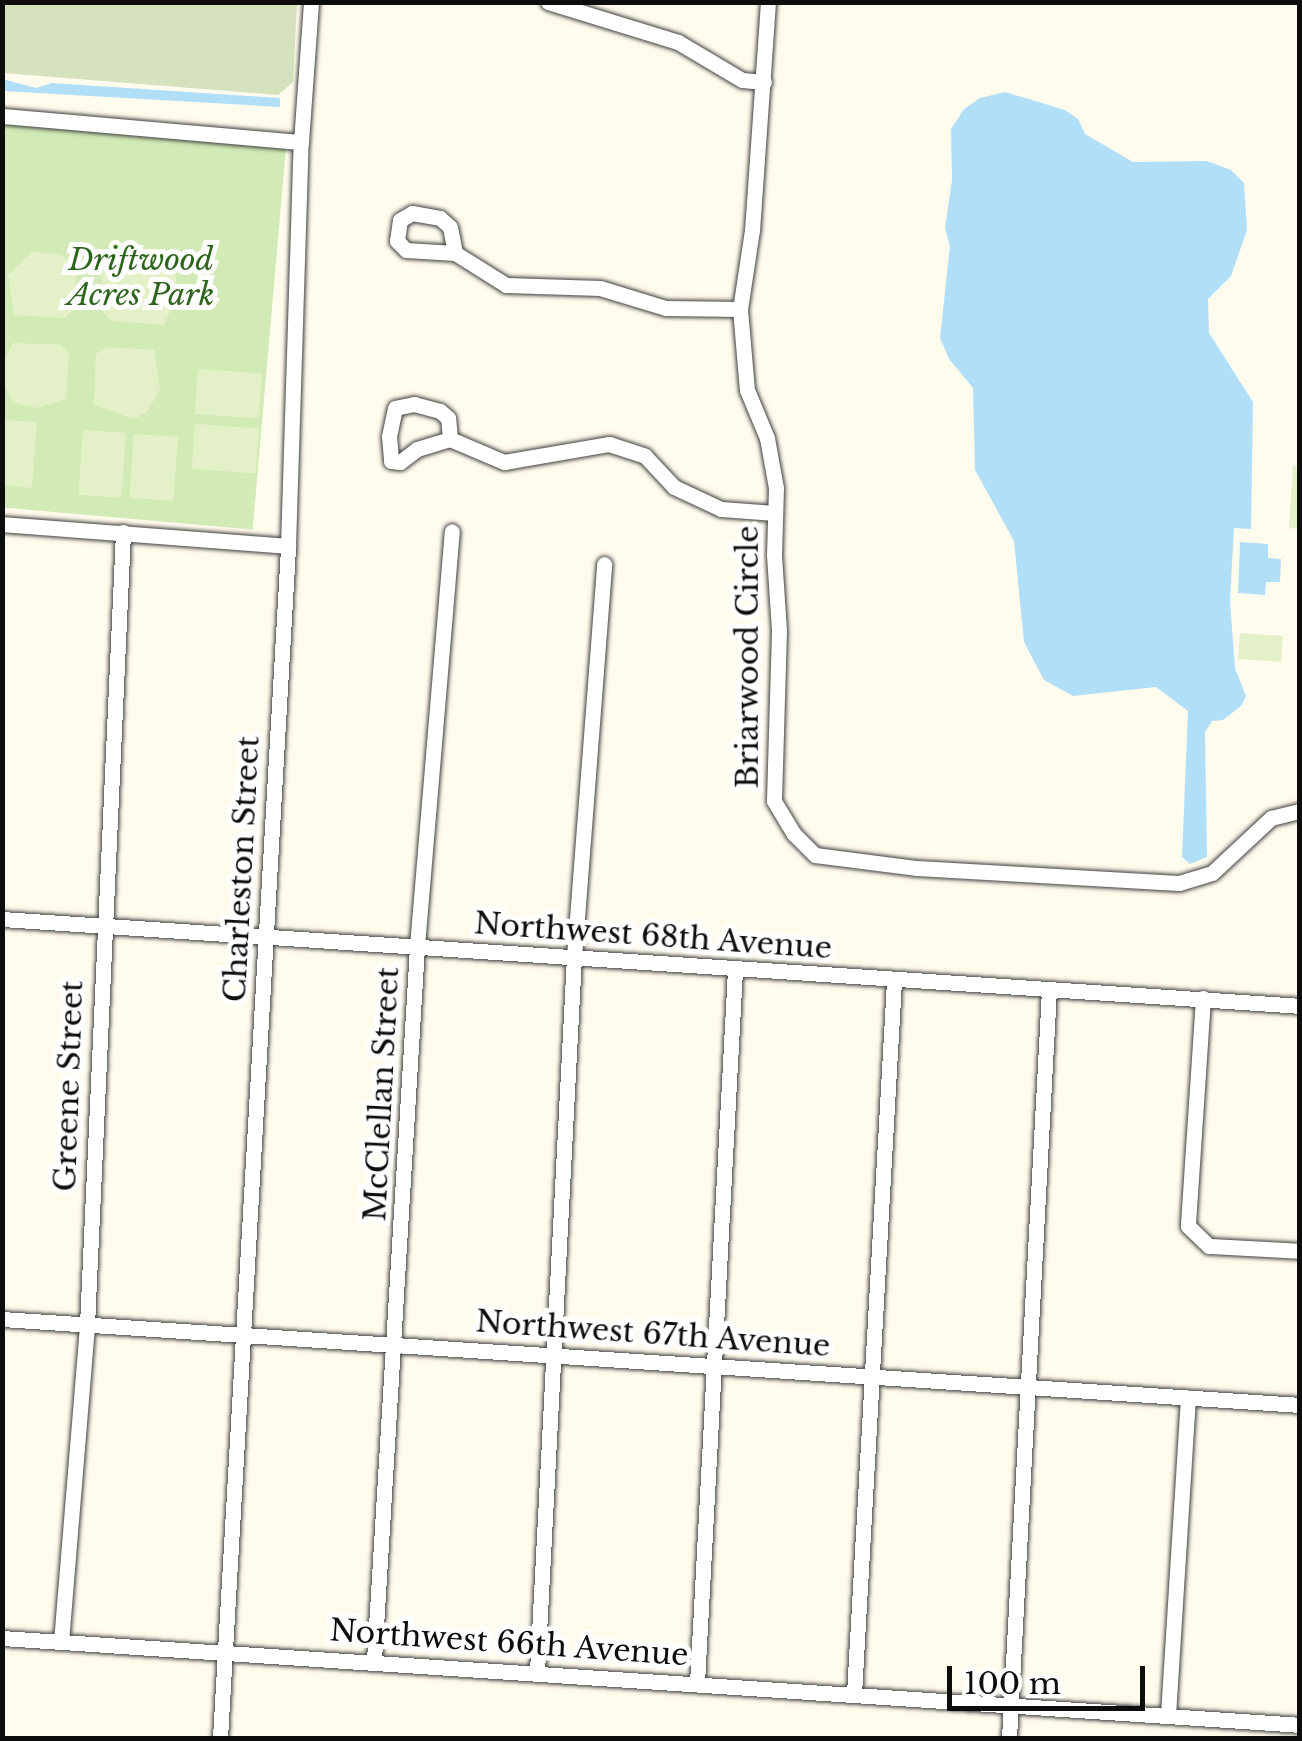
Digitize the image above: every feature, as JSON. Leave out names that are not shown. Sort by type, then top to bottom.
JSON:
[{"type":"street","name":"Charleston Street","points":[[220,1738],[288,546],[301,142],[310,2]]},
{"type":"street","points":[[548,2],[678,42],[742,80],[764,82]]},
{"type":"street","name":"Briarwood Circle","points":[[768,2],[752,230],[740,309],[747,390],[767,438],[776,512],[779,631],[774,801],[794,834],[815,854],[917,868],[1180,883],[1212,872],[1271,818],[1300,811]]},
{"type":"street","points":[[2,116],[301,142]]},
{"type":"street","points":[[455,253],[506,285],[600,288],[666,308],[740,309]]},
{"type":"street","points":[[450,439],[448,418],[440,412],[414,404],[395,408],[389,436],[391,460],[400,462],[418,449],[450,439],[504,462],[609,444],[645,456],[674,487],[721,509],[776,512]]},
{"type":"street","points":[[2,524],[288,546]]},
{"type":"street","name":"McClellan Street","points":[[374,1660],[417,946],[452,531]]},
{"type":"street","name":"Greene Street","points":[[61,1642],[86,1325],[123,532]]},
{"type":"street","points":[[536,1672],[574,957],[604,564]]},
{"type":"street","name":"Northwest 68th Avenue","points":[[2,918],[1300,1006]]},
{"type":"street","points":[[696,1683],[735,968]]},
{"type":"street","points":[[854,1694],[894,981]]},
{"type":"street","points":[[1010,1738],[1048,990]]},
{"type":"street","points":[[1203,998],[1188,1226],[1209,1246],[1300,1252]]},
{"type":"street","name":"Northwest 67th Avenue","points":[[2,1319],[1300,1405]]},
{"type":"street","points":[[1168,1714],[1188,1398]]},
{"type":"street","name":"Northwest 66th Avenue","points":[[2,1638],[1300,1725]]},
{"type":"green space","points":[[2,3],[297,3],[293,82],[278,95],[3,73]]},
{"type":"green space","name":"Driftwood Acres Park","points":[[2,124],[286,149],[253,529],[2,507]]},
{"type":"green space","points":[[128,248],[153,251],[173,267],[179,290],[164,325],[111,321],[101,310],[103,263]]},
{"type":"green space","points":[[32,251],[62,255],[76,267],[74,309],[64,318],[14,315],[8,275]]},
{"type":"green space","points":[[13,343],[61,345],[69,353],[66,399],[36,408],[13,403],[2,380],[4,361]]},
{"type":"green space","points":[[107,347],[154,350],[160,389],[147,412],[134,419],[94,405],[96,354]]},
{"type":"green space","points":[[198,369],[262,373],[259,418],[195,414]]},
{"type":"green space","points":[[3,420],[37,422],[32,488],[3,485]]},
{"type":"green space","points":[[195,424],[259,428],[256,473],[192,469]]},
{"type":"green space","points":[[83,430],[126,433],[121,498],[78,495]]},
{"type":"green space","points":[[134,434],[178,437],[173,501],[130,498]]},
{"type":"green space","points":[[1293,466],[1299,466],[1299,529],[1289,528]]},
{"type":"green space","points":[[1240,633],[1283,636],[1281,662],[1238,659]]},
{"type":"water","points":[[2,79],[36,88],[52,83],[280,98],[280,107],[3,91]]},
{"type":"water","points":[[1005,92],[1065,110],[1078,119],[1085,134],[1133,162],[1207,161],[1231,170],[1244,183],[1247,230],[1231,276],[1208,299],[1209,333],[1253,402],[1251,529],[1234,528],[1230,601],[1235,668],[1246,696],[1241,706],[1223,720],[1212,721],[1205,732],[1207,857],[1190,864],[1182,857],[1188,711],[1156,687],[1073,696],[1044,680],[1024,642],[1014,541],[975,470],[973,388],[949,359],[940,338],[950,246],[945,228],[952,180],[951,129],[964,109],[980,98]]},
{"type":"water","points":[[1240,542],[1268,544],[1268,558],[1281,559],[1280,582],[1266,582],[1265,595],[1238,593]]}]
